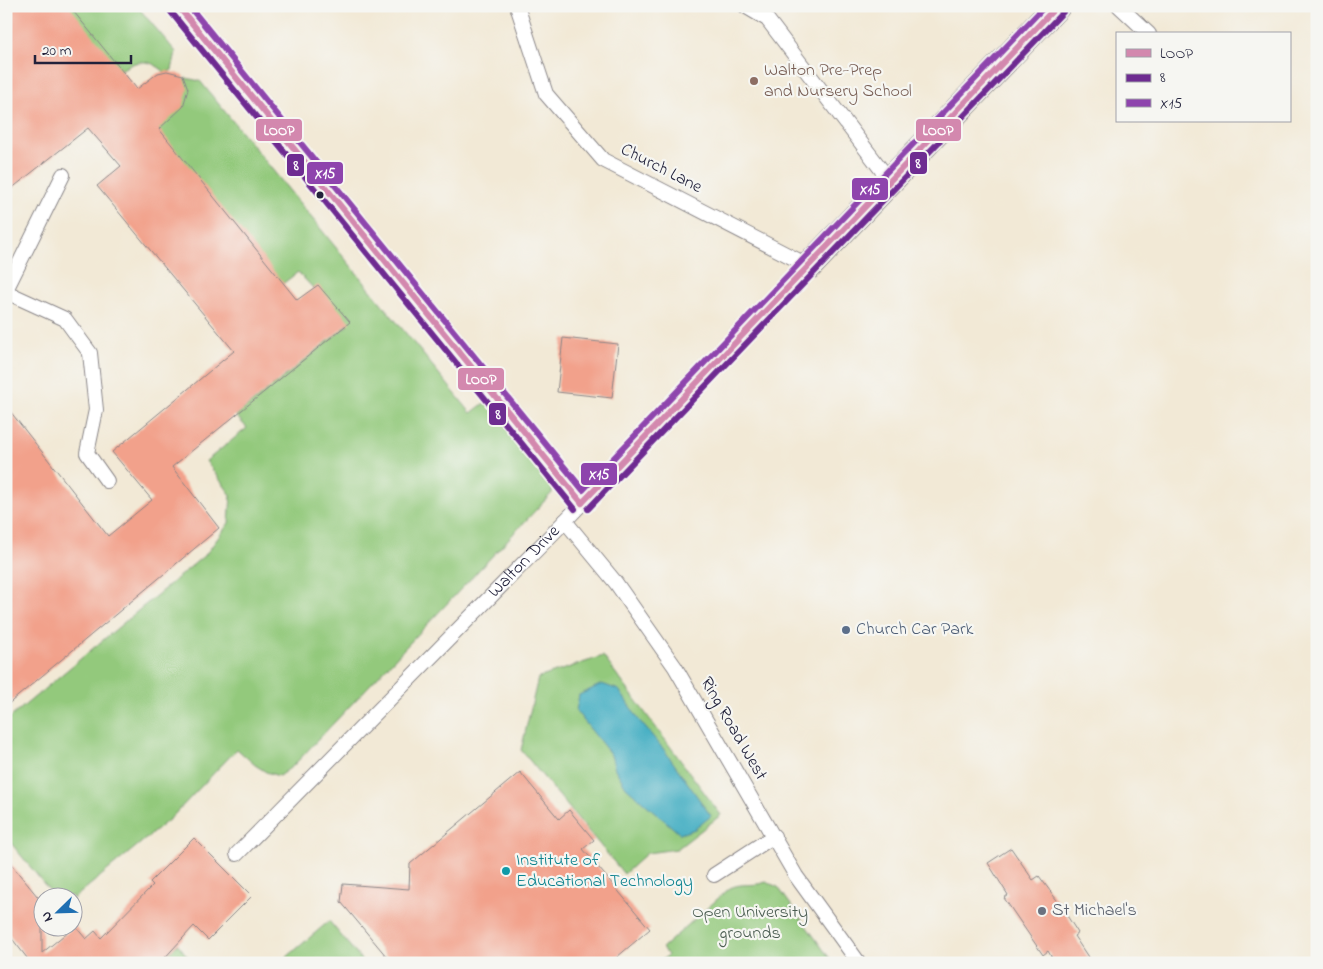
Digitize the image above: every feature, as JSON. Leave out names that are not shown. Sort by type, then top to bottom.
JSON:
[{"type":"street","name":"Walton Drive","points":[[809,266],[1057,6]]},
{"type":"lane","points":[[178,6],[582,503]]},
{"type":"lane","name":"Church Lane","points":[[517,6],[546,94],[602,160],[809,266]]},
{"type":"lane","points":[[745,6],[767,19],[890,181]]},
{"type":"lane","points":[[1119,6],[1147,32]]},
{"type":"lane","points":[[63,175],[6,291],[65,318],[90,353],[96,410],[86,452],[107,481]]},
{"type":"lane","name":"Walton Drive","points":[[237,854],[582,503],[809,266]]},
{"type":"lane","name":"Ring Road West","points":[[564,521],[616,583],[674,667],[796,876],[859,963]]},
{"type":"lane","points":[[714,875],[774,836]]},
{"type":"green space","points":[[57,6],[137,6],[176,52],[172,70],[166,73],[152,64],[140,62],[127,66],[114,75]]},
{"type":"green space","points":[[186,78],[200,81],[471,413],[491,398],[547,466],[553,479],[552,493],[293,766],[279,776],[266,772],[255,765],[237,749],[171,818],[82,892],[82,886],[46,886],[6,837],[6,721],[206,554],[229,523],[231,495],[206,461],[247,428],[236,416],[348,325],[298,272],[267,296],[135,135],[179,82]]},
{"type":"green space","points":[[603,656],[721,815],[677,849],[647,853],[624,874],[521,750],[538,678]]},
{"type":"green space","name":"Open University grounds","points":[[766,882],[778,887],[833,963],[659,963],[668,955],[662,948],[730,888]]},
{"type":"green space","points":[[329,921],[364,963],[280,963]]},
{"type":"green space","points":[[178,944],[192,963],[160,963]]},
{"type":"water","points":[[602,684],[619,690],[639,720],[665,751],[711,816],[695,829],[680,834],[626,787],[615,769],[611,755],[576,711],[579,695]]},
{"type":"building","points":[[6,6],[69,6],[137,89],[158,73],[167,71],[183,75],[188,89],[183,107],[159,129],[297,300],[318,285],[350,322],[172,467],[219,528],[6,706],[6,406],[108,536],[152,500],[112,452],[234,351],[97,186],[121,166],[88,128],[6,193]]},
{"type":"building","points":[[563,338],[618,344],[612,398],[557,392]]},
{"type":"building","name":"Institute of Educational Technology","points":[[520,772],[559,819],[569,810],[594,840],[583,849],[650,929],[610,963],[392,963],[341,902],[343,884],[409,889],[410,864]]},
{"type":"building","points":[[194,838],[252,896],[208,940],[194,926],[160,963],[31,963],[6,931],[6,858],[32,890],[32,936],[42,936],[42,953],[63,936],[82,936],[82,934],[86,939],[95,931],[101,938],[153,885],[150,882]]},
{"type":"building","name":"St Michael's","points":[[1011,848],[1033,880],[1039,876],[1059,903],[1078,933],[1074,936],[1092,963],[1055,963],[1048,951],[1043,955],[1004,898],[1008,895],[988,863]]},
{"type":"transit line","name":"LOOP","points":[[178,6],[582,503]]},
{"type":"transit line","name":"X15","points":[[189,6],[583,490],[1045,6]]},
{"type":"transit line","name":"LOOP","points":[[582,503],[1057,6]]},
{"type":"transit line","name":"8","points":[[171,12],[575,509]]},
{"type":"transit line","name":"8","points":[[588,509],[1063,12]]},
{"type":"place","name":"Walton Pre-Prep and Nursery School","points":[[754,81]]},
{"type":"place","name":"Church Car Park","points":[[846,630]]},
{"type":"place","name":"Institute of Educational Technology","points":[[506,871]]},
{"type":"place","name":"St Michael's","points":[[1042,911]]}]
